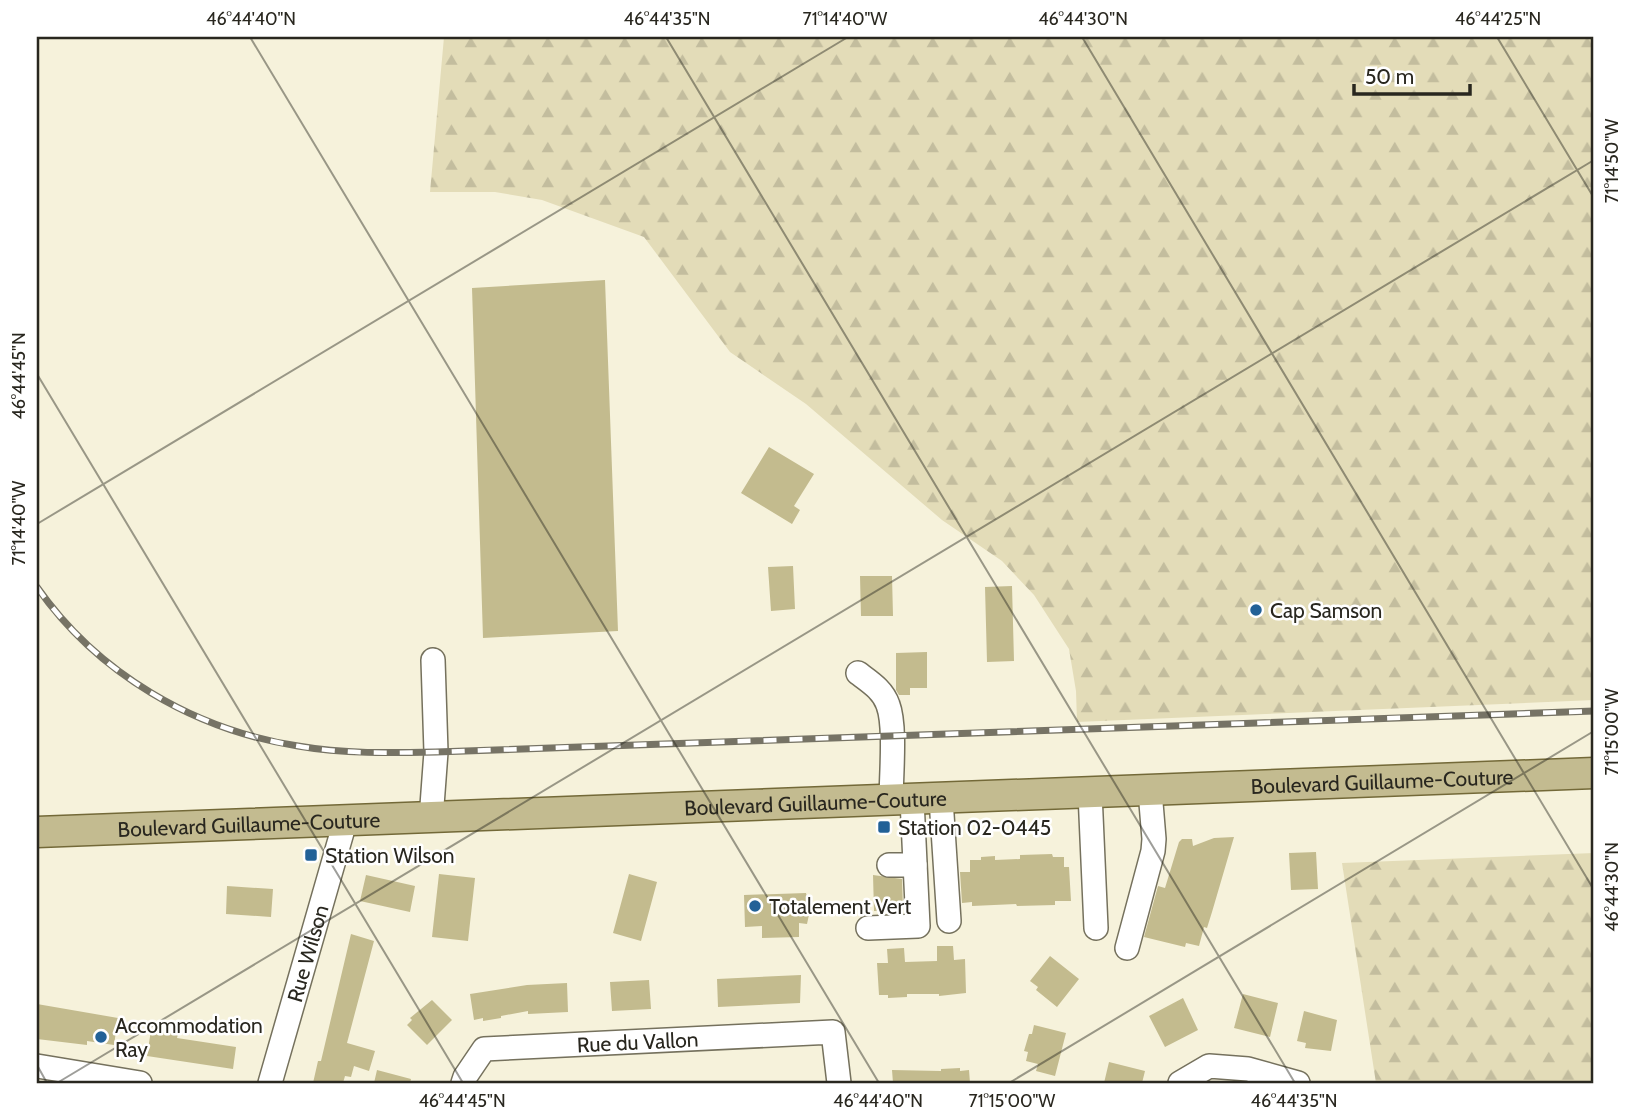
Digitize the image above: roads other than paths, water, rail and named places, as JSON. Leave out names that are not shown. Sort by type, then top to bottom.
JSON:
[{"type":"main road","name":"Boulevard Guillaume-Couture","points":[[37,832],[1594,773]]},
{"type":"street","points":[[431,819],[436,752],[433,660]]},
{"type":"street","points":[[858,673],[878,687],[889,706],[892,736],[915,800],[949,921]]},
{"type":"street","points":[[1127,948],[1153,851],[1150,791]]},
{"type":"street","points":[[1090,793],[1096,928]]},
{"type":"street","points":[[868,928],[918,926],[915,800]]},
{"type":"street","name":"Rue Wilson","points":[[270,1083],[345,822]]},
{"type":"street","points":[[889,865],[915,865]]},
{"type":"street","name":"Rue du Vallon","points":[[463,1083],[484,1049],[834,1032],[839,1083]]},
{"type":"street","points":[[37,1066],[87,1078],[140,1083]]},
{"type":"street","points":[[1180,1083],[1209,1066],[1248,1069],[1298,1083]]},
{"type":"railway","points":[[37,587],[61,618],[88,646],[151,693],[186,711],[259,738],[332,750],[436,752],[1594,711]]},
{"type":"place","name":"Cap Samson","points":[[1256,610]]},
{"type":"place","name":"Station 02-0445","points":[[884,827]]},
{"type":"place","name":"Station Wilson","points":[[311,855]]},
{"type":"place","name":"Totalement Vert","points":[[755,906]]},
{"type":"place","name":"Accommodation Ray","points":[[101,1037]]}]
